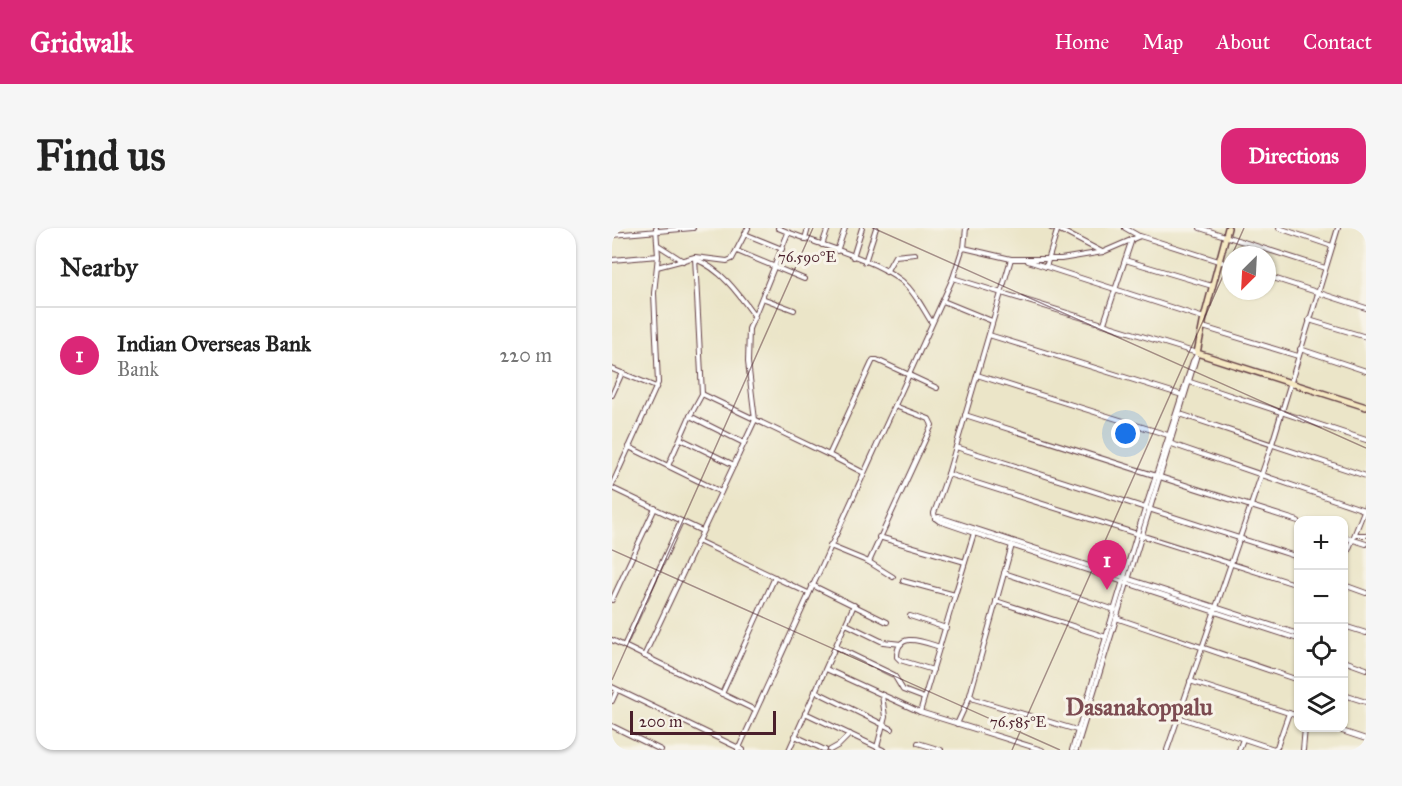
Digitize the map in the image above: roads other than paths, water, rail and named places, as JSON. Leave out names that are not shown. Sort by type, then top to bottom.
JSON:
[{"type":"street","points":[[612,235],[693,228]]},
{"type":"street","points":[[657,267],[695,258],[732,260],[748,228]]},
{"type":"street","points":[[778,228],[865,262],[903,282],[932,323]]},
{"type":"street","points":[[806,239],[808,228]]},
{"type":"street","points":[[822,245],[828,228]]},
{"type":"street","points":[[837,251],[845,228]]},
{"type":"street","points":[[853,257],[862,228]]},
{"type":"street","points":[[865,262],[876,228]]},
{"type":"street","points":[[612,687],[740,749],[755,710],[953,278],[964,248],[966,228]]},
{"type":"street","points":[[1051,228],[1058,229],[1103,252]]},
{"type":"street","points":[[1125,228],[1135,230],[1140,236],[1222,262]]},
{"type":"street","points":[[1200,228],[1325,268]]},
{"type":"street","points":[[1114,617],[1197,354],[1218,261],[1228,228]]},
{"type":"street","points":[[1279,228],[1332,246]]},
{"type":"street","points":[[1167,750],[1272,444],[1338,228]]},
{"type":"street","points":[[1046,267],[1058,229]]},
{"type":"street","points":[[656,230],[658,256],[654,294],[659,378],[612,486],[702,531]]},
{"type":"street","points":[[644,656],[755,420],[747,344],[749,329],[788,232]]},
{"type":"street","points":[[745,234],[782,249]]},
{"type":"street","points":[[964,248],[1011,259],[1048,260],[1103,252],[1140,236]]},
{"type":"street","points":[[1104,323],[1132,239]]},
{"type":"street","points":[[657,245],[684,261]]},
{"type":"street","points":[[737,251],[804,279]]},
{"type":"street","points":[[886,272],[895,256],[915,254]]},
{"type":"street","points":[[612,260],[658,256]]},
{"type":"street","points":[[695,258],[715,269],[741,297],[754,316]]},
{"type":"street","points":[[668,466],[702,394],[695,258]]},
{"type":"street","points":[[1011,259],[948,474],[934,513],[935,518],[939,517],[1012,545],[1125,579]]},
{"type":"street","points":[[1023,259],[1204,318]]},
{"type":"street","points":[[1125,260],[1212,286]]},
{"type":"street","points":[[953,278],[1104,323],[1366,407]]},
{"type":"street","points":[[1276,279],[1366,308]]},
{"type":"street","points":[[762,298],[794,310]]},
{"type":"street","points":[[943,301],[992,321]]},
{"type":"street","points":[[1309,320],[1366,337]]},
{"type":"street","points":[[1203,327],[1298,356]]},
{"type":"street","points":[[989,335],[1184,395]]},
{"type":"street","points":[[1300,349],[1366,370]]},
{"type":"street","points":[[829,454],[873,360],[937,388]]},
{"type":"street","points":[[612,369],[656,387]]},
{"type":"street","points":[[612,395],[622,373]]},
{"type":"street","points":[[977,375],[1171,436]]},
{"type":"street","points":[[1188,382],[1366,440]]},
{"type":"street","points":[[702,394],[864,473]]},
{"type":"street","points":[[869,562],[932,425],[929,419],[895,406]]},
{"type":"street","points":[[1178,413],[1366,476]]},
{"type":"street","points":[[965,415],[1294,519]]},
{"type":"street","points":[[690,416],[744,443]]},
{"type":"street","points":[[681,439],[734,465]]},
{"type":"street","points":[[1169,443],[1365,508],[1348,552]]},
{"type":"street","points":[[629,447],[721,492]]},
{"type":"street","points":[[956,447],[1294,556]]},
{"type":"street","points":[[948,474],[1294,583]]},
{"type":"street","points":[[612,600],[655,508]]},
{"type":"street","points":[[624,646],[681,521]]},
{"type":"street","points":[[920,712],[975,531]]},
{"type":"street","points":[[975,531],[1294,634]]},
{"type":"street","points":[[1356,535],[1366,535]]},
{"type":"street","points":[[879,537],[965,562]]},
{"type":"street","points":[[1348,538],[1366,544]]},
{"type":"street","points":[[698,541],[808,593]]},
{"type":"street","points":[[957,724],[970,695],[1012,545]]},
{"type":"street","points":[[830,546],[869,562],[893,577]]},
{"type":"street","points":[[1004,573],[1115,610]]},
{"type":"street","points":[[722,694],[775,577]]},
{"type":"street","points":[[1074,750],[1125,579]]},
{"type":"street","points":[[903,580],[955,595]]},
{"type":"street","points":[[812,585],[887,622]]},
{"type":"street","points":[[1348,586],[1366,592]]},
{"type":"street","points":[[996,601],[1108,637]]},
{"type":"street","points":[[789,750],[854,605]]},
{"type":"street","points":[[910,615],[946,628]]},
{"type":"street","points":[[1114,617],[1294,678]]},
{"type":"street","points":[[846,624],[883,642],[901,644],[913,639],[940,647]]},
{"type":"street","points":[[1348,627],[1366,633]]},
{"type":"street","points":[[612,640],[755,710]]},
{"type":"street","points":[[901,644],[896,655],[898,659],[933,670]]},
{"type":"street","points":[[836,647],[894,675],[903,690],[924,698]]},
{"type":"street","points":[[1348,662],[1366,669]]},
{"type":"street","points":[[826,669],[920,712],[1042,750]]},
{"type":"street","points":[[1190,681],[1294,714]]},
{"type":"street","points":[[612,700],[617,690]]},
{"type":"street","points":[[815,691],[892,729]]},
{"type":"street","points":[[877,747],[885,717],[882,695]]},
{"type":"street","points":[[970,695],[974,699],[1080,731]]},
{"type":"street","points":[[1348,696],[1366,702]]},
{"type":"street","points":[[805,713],[883,750]]},
{"type":"street","points":[[1178,717],[1276,749],[1289,713]]},
{"type":"street","points":[[612,726],[661,750]]},
{"type":"street","points":[[1303,750],[1305,732]]},
{"type":"street","points":[[1345,732],[1366,739]]},
{"type":"street","points":[[830,750],[839,746],[850,734]]},
{"type":"street","points":[[795,736],[825,750]]},
{"type":"street","points":[[1239,750],[1243,739]]},
{"type":"street","points":[[918,743],[941,750]]},
{"type":"place","name":"Indian Overseas Bank","points":[[1107,590]]},
{"type":"district","name":"Dasanakoppalu","points":[[1139,707]]}]
